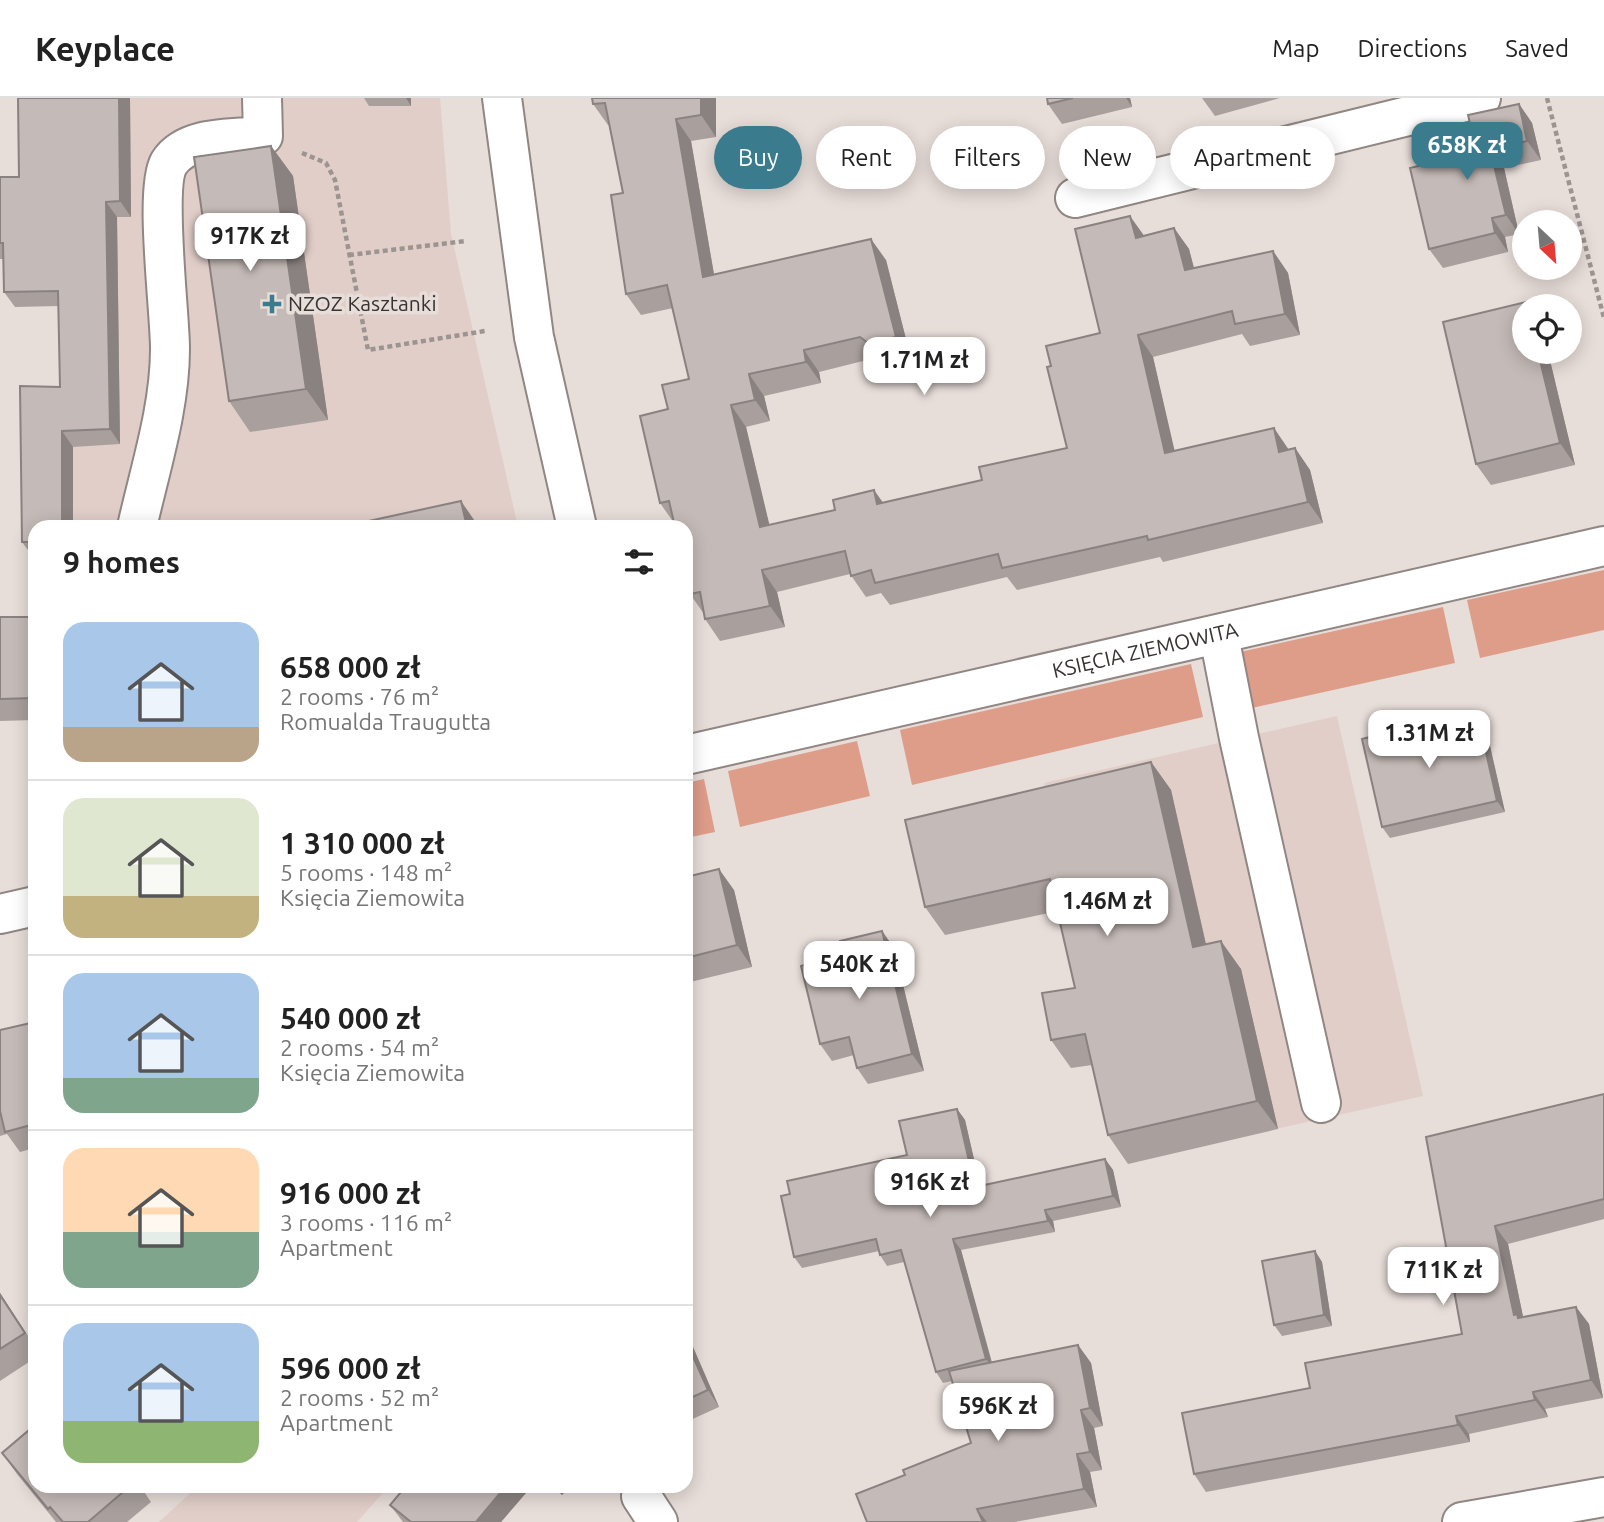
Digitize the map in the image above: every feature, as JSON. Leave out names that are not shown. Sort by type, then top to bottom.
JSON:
[{"type":"street","points":[[139,520],[168,386],[170,348],[162,191],[168,165],[178,152],[205,141],[263,136],[262,98]]},
{"type":"street","points":[[502,98],[534,337],[575,520]]},
{"type":"street","points":[[1075,198],[1481,98]]},
{"type":"street","name":"KSIĘCIA ZIEMOWITA","points":[[693,753],[1604,547]]},
{"type":"street","points":[[1219,636],[1321,1103]]},
{"type":"street","points":[[0,914],[28,908]]},
{"type":"street","points":[[1462,1522],[1604,1497]]},
{"type":"path","points":[[1547,98],[1604,318]]},
{"type":"path","points":[[263,136],[326,163],[335,180],[368,350],[485,331]]},
{"type":"path","points":[[349,255],[466,241]]},
{"type":"shaded area","points":[[68,98],[440,98],[451,234],[516,520],[73,520]]},
{"type":"shaded area","points":[[1604,570],[1604,630],[1480,658],[1467,600]]},
{"type":"shaded area","points":[[1443,607],[1455,663],[1252,708],[1240,652]]},
{"type":"shaded area","points":[[1191,664],[1203,717],[912,785],[900,730]]},
{"type":"shaded area","points":[[1337,716],[1423,1096],[1128,1162],[1044,783]]},
{"type":"shaded area","points":[[857,741],[870,796],[740,827],[728,771]]},
{"type":"shaded area","points":[[704,779],[715,832],[693,837],[693,781]]},
{"type":"shaded area","points":[[190,1493],[383,1493],[357,1522],[159,1522]]},
{"type":"building","points":[[18,98],[119,98],[120,201],[106,202],[110,429],[62,431],[62,520],[28,520],[28,542],[22,542],[20,386],[60,387],[58,291],[4,292],[3,243],[0,243],[0,177],[19,177]]},
{"type":"building","points":[[592,98],[701,98],[701,115],[676,119],[703,277],[871,239],[896,337],[868,343],[860,337],[804,350],[806,362],[749,374],[755,400],[731,405],[760,527],[835,510],[833,500],[874,490],[877,504],[982,480],[979,467],[1067,448],[1047,367],[1051,366],[1046,346],[1100,333],[1075,229],[1130,216],[1136,238],[1174,228],[1185,270],[1273,251],[1285,314],[1235,324],[1232,311],[1138,335],[1165,453],[1274,428],[1279,452],[1295,448],[1308,502],[1148,540],[1147,536],[1002,568],[998,554],[875,583],[871,570],[851,576],[845,551],[762,570],[770,606],[705,619],[700,592],[693,593],[693,520],[673,520],[669,501],[660,503],[640,416],[668,409],[662,385],[689,379],[667,285],[626,294],[611,195],[623,193],[605,103],[593,104]]},
{"type":"building","points":[[1047,98],[1073,98],[1048,104]]},
{"type":"building","points":[[1519,104],[1527,141],[1490,149],[1506,215],[1492,218],[1495,233],[1429,249],[1410,168],[1477,152],[1468,115]]},
{"type":"building","name":"NZOZ Kasztanki","points":[[271,146],[306,389],[229,401],[194,157]]},
{"type":"building","points":[[1512,305],[1512,364],[1541,364],[1560,443],[1476,464],[1443,322]]},
{"type":"building","points":[[461,501],[465,520],[373,520]]},
{"type":"building","points":[[0,617],[28,617],[28,698],[0,699]]},
{"type":"building","points":[[1477,713],[1497,801],[1382,827],[1362,739],[1440,719],[1441,721]]},
{"type":"building","points":[[1151,762],[1193,947],[1221,941],[1257,1101],[1108,1135],[1085,1034],[1051,1040],[1042,993],[1075,988],[1050,879],[925,907],[905,820]]},
{"type":"building","points":[[719,869],[737,945],[693,956],[693,875]]},
{"type":"building","points":[[882,931],[912,1054],[857,1068],[849,1037],[820,1044],[801,966],[843,955],[840,941]]},
{"type":"building","points":[[28,1024],[28,1126],[5,1132],[0,1111],[0,1030]]},
{"type":"building","points":[[1604,1094],[1604,1199],[1495,1226],[1514,1315],[1517,1314],[1518,1318],[1576,1307],[1591,1380],[1533,1392],[1535,1400],[1456,1416],[1458,1425],[1194,1474],[1182,1413],[1310,1388],[1305,1363],[1462,1334],[1426,1137]]},
{"type":"building","points":[[957,1109],[975,1187],[1105,1159],[1113,1196],[1045,1210],[1048,1221],[953,1239],[986,1359],[936,1372],[901,1250],[880,1255],[876,1239],[794,1257],[781,1196],[790,1194],[787,1181],[907,1155],[899,1121]]},
{"type":"building","points":[[1315,1251],[1324,1315],[1274,1325],[1262,1261]]},
{"type":"building","points":[[0,1295],[25,1333],[0,1349]]},
{"type":"building","points":[[1078,1345],[1090,1408],[1081,1410],[1090,1452],[1077,1454],[1084,1489],[977,1509],[983,1522],[867,1522],[856,1494],[905,1475],[903,1470],[971,1443],[949,1371]]},
{"type":"building","points":[[693,1357],[708,1390],[693,1397]]},
{"type":"building","points":[[28,1431],[28,1485],[2,1453]]},
{"type":"building","points":[[35,1493],[122,1493],[88,1522],[63,1522],[50,1507],[48,1509]]},
{"type":"building","points":[[400,1493],[500,1493],[476,1522],[411,1522],[390,1505]]},
{"type":"place","name":"NZOZ Kasztanki","points":[[272,304]]}]
